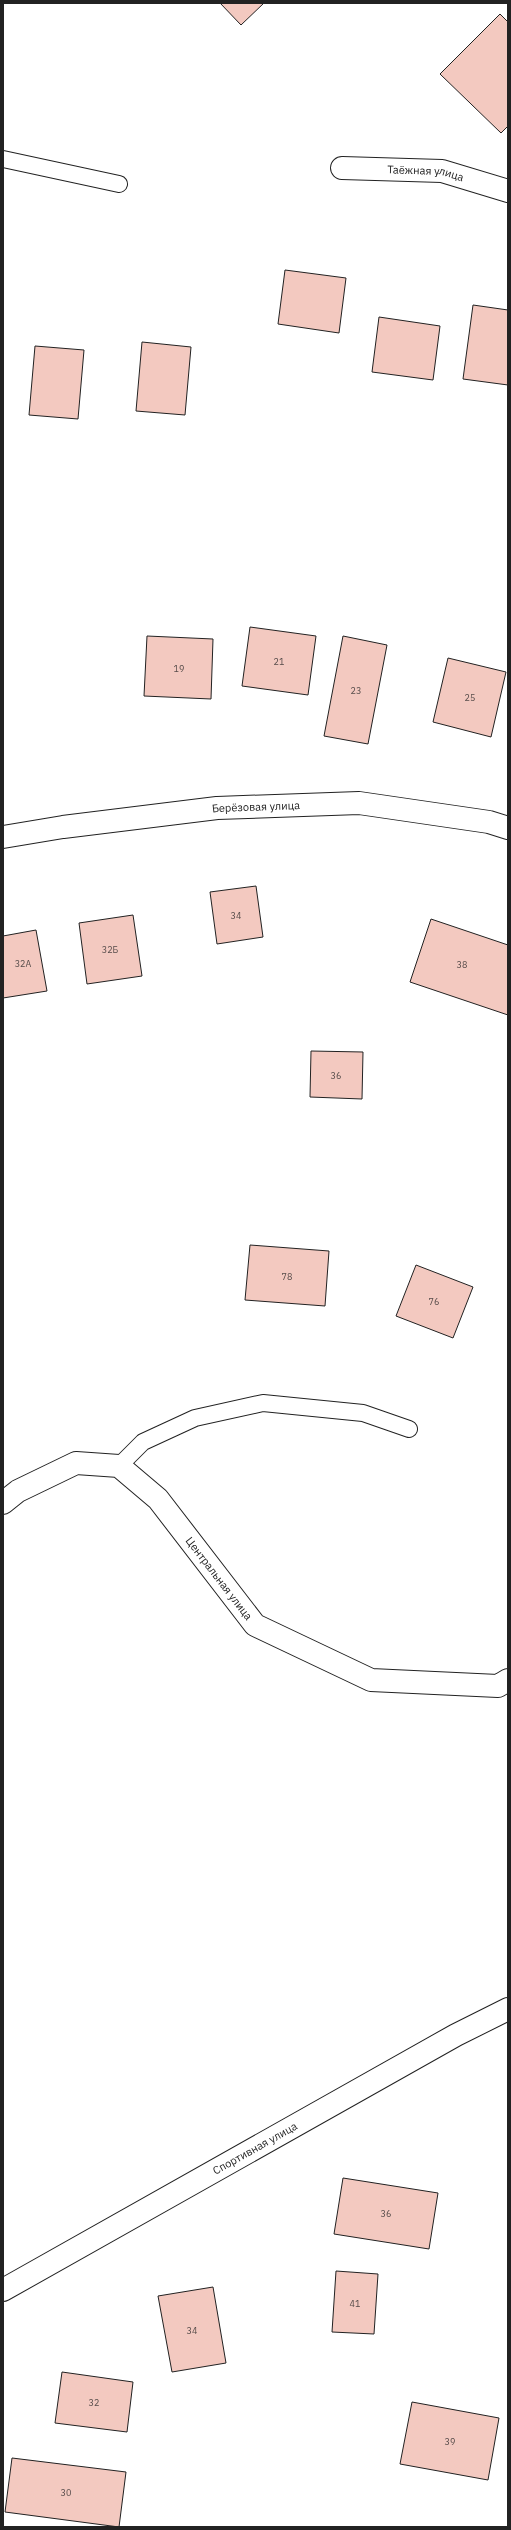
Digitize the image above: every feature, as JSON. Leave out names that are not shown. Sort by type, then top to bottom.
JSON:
[{"type":"street","name":"Таёжная улица","points":[[342,168],[442,171],[508,191]]},
{"type":"street","name":"Берёзовая улица","points":[[3,837],[63,827],[217,808],[359,803],[489,822],[508,828]]},
{"type":"street","points":[[3,1504],[18,1492],[76,1463],[119,1466]]},
{"type":"street","name":"Центральная улица","points":[[119,1466],[158,1499],[255,1625],[371,1680],[498,1686],[508,1680]]},
{"type":"street","name":"Спортивная улица","points":[[3,2290],[456,2035],[508,2009]]},
{"type":"lane","points":[[3,160],[119,184]]},
{"type":"lane","points":[[119,1466],[143,1442],[195,1418],[263,1403],[363,1413],[409,1429]]},
{"type":"building","points":[[220,3],[264,3],[241,25]]},
{"type":"building","points":[[500,14],[508,22],[508,126],[501,133],[440,74]]},
{"type":"building","points":[[285,270],[346,278],[339,333],[278,324]]},
{"type":"building","points":[[473,305],[508,310],[508,385],[463,379]]},
{"type":"building","points":[[379,317],[440,326],[433,380],[372,372]]},
{"type":"building","points":[[142,342],[191,347],[185,415],[136,411]]},
{"type":"building","points":[[35,346],[84,350],[78,419],[29,415]]},
{"type":"building","points":[[250,627],[316,636],[308,695],[242,686]]},
{"type":"building","points":[[147,636],[213,639],[211,699],[144,696]]},
{"type":"building","points":[[343,636],[387,645],[368,744],[324,736]]},
{"type":"building","points":[[448,658],[506,672],[491,737],[433,722]]},
{"type":"building","points":[[256,886],[263,937],[217,944],[210,892]]},
{"type":"building","points":[[133,915],[142,976],[87,984],[79,923]]},
{"type":"building","points":[[431,919],[508,945],[508,1015],[410,982]]},
{"type":"building","points":[[36,930],[47,991],[3,998],[3,936]]},
{"type":"building","points":[[311,1051],[363,1052],[362,1099],[310,1097]]},
{"type":"building","points":[[250,1245],[329,1251],[325,1306],[245,1300]]},
{"type":"building","points":[[416,1265],[473,1287],[453,1338],[396,1316]]},
{"type":"building","points":[[343,2178],[438,2193],[429,2249],[334,2234]]},
{"type":"building","points":[[336,2271],[378,2274],[374,2334],[332,2332]]},
{"type":"building","points":[[213,2287],[226,2363],[172,2372],[158,2296]]},
{"type":"building","points":[[62,2372],[133,2382],[127,2432],[55,2423]]},
{"type":"building","points":[[412,2402],[499,2418],[488,2480],[400,2464]]},
{"type":"building","points":[[12,2458],[126,2472],[119,2527],[5,2512]]}]
